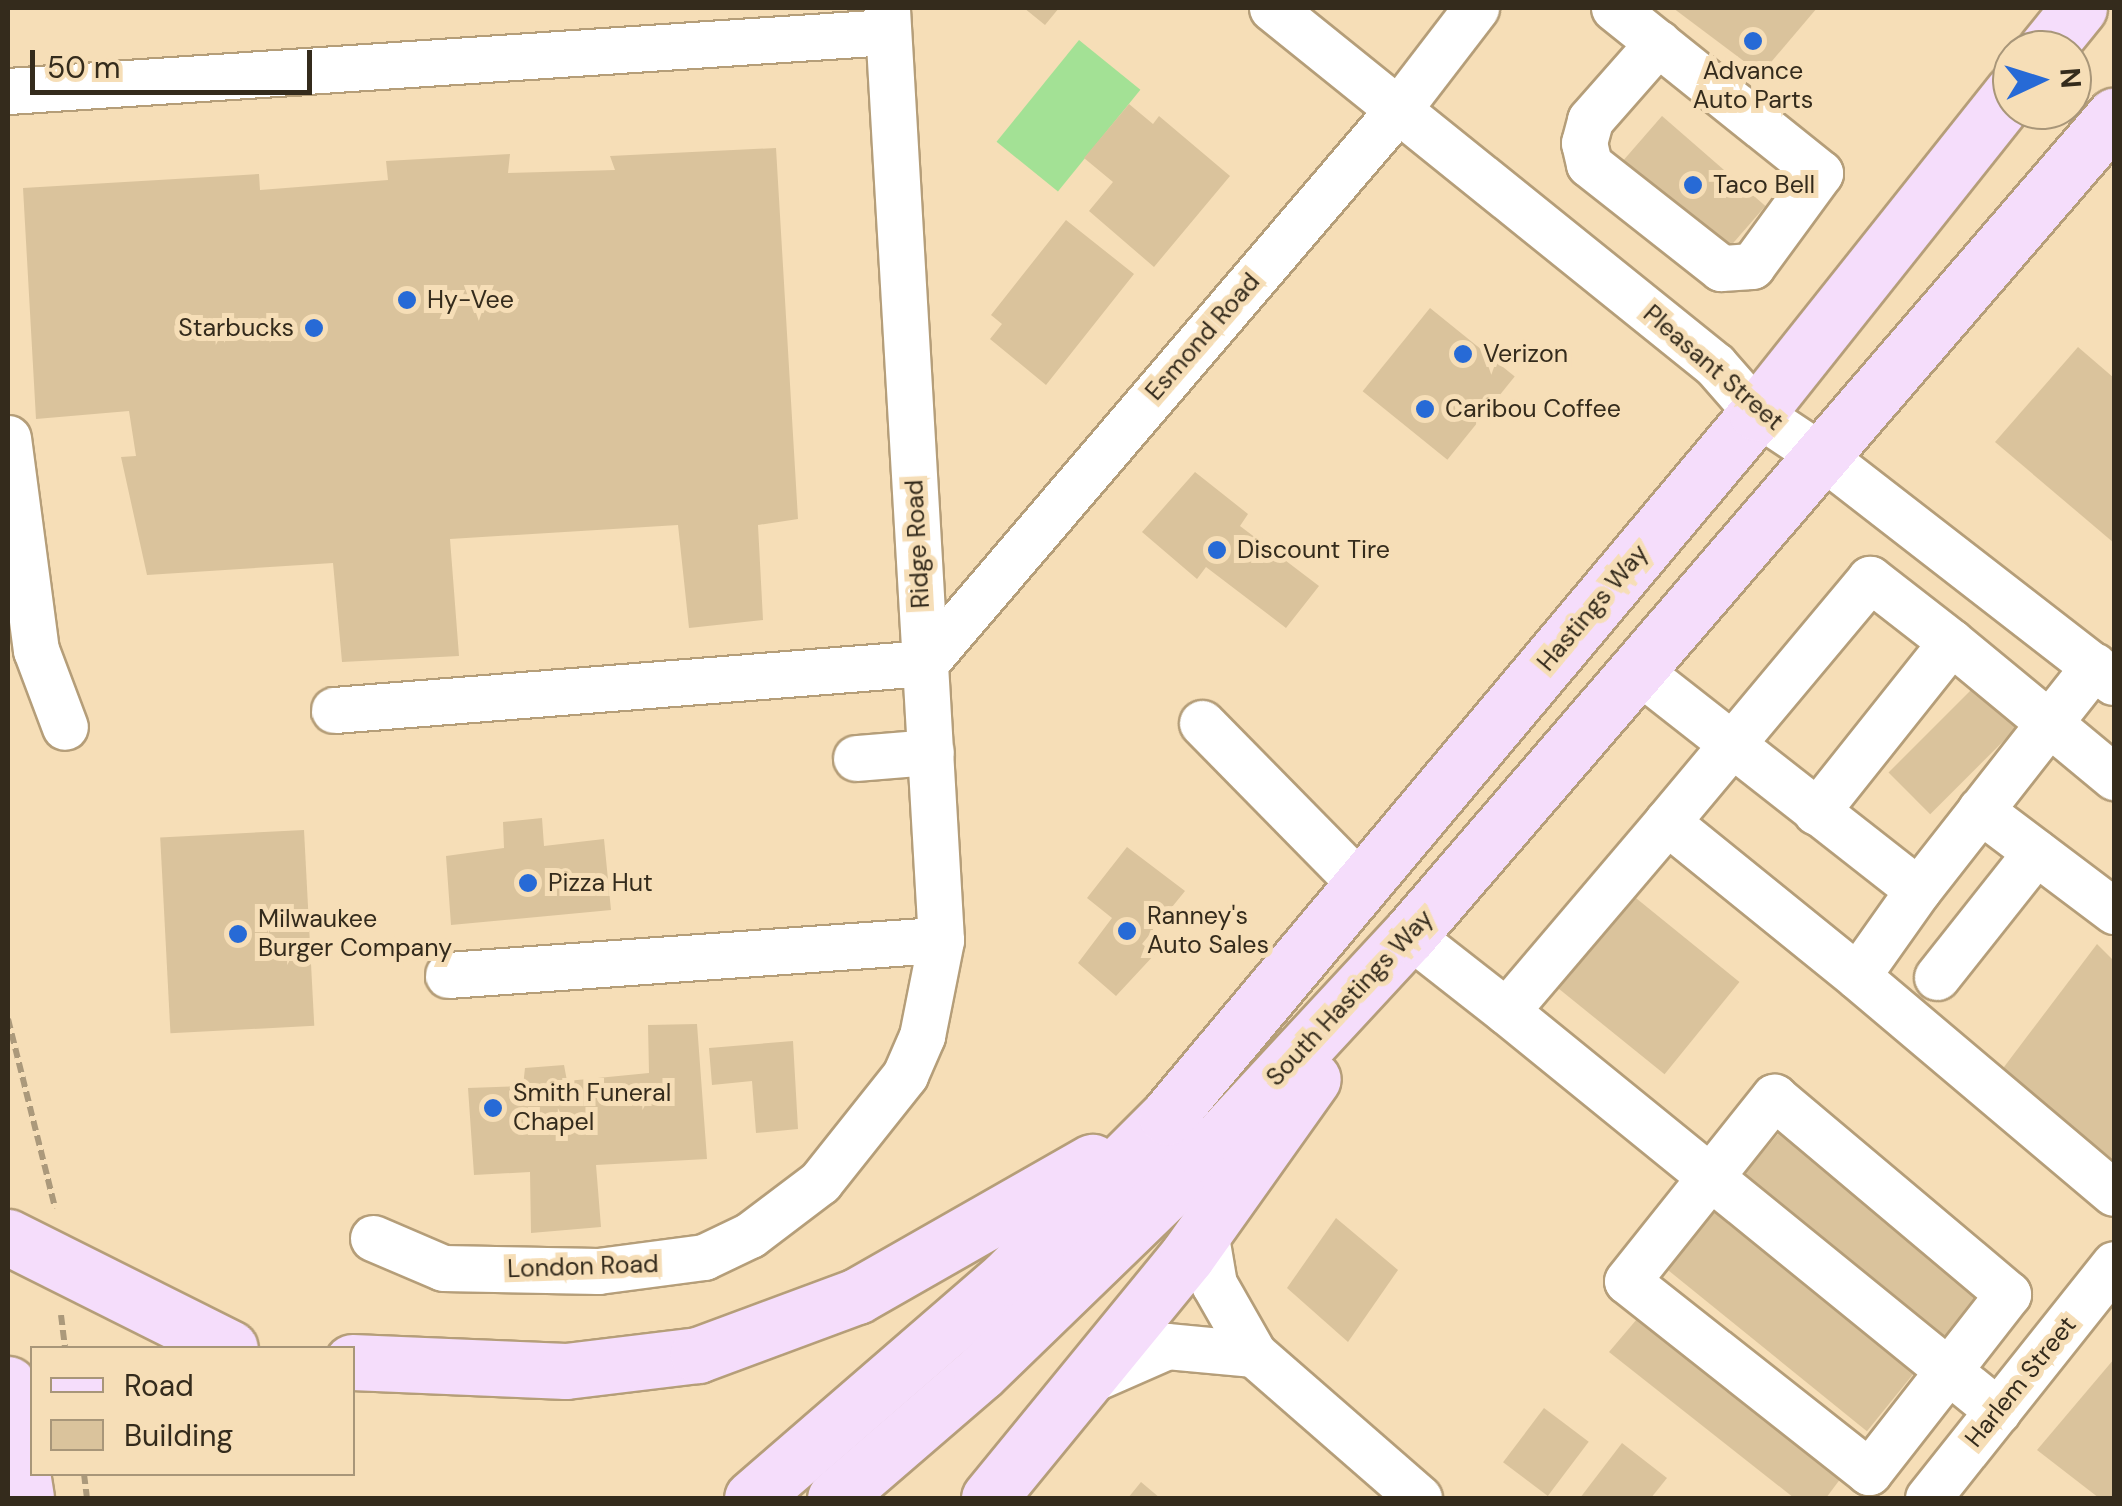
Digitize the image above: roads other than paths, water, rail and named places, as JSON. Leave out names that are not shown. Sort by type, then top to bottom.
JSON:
[{"type":"main road","points":[[2062,30],[2079,8]]},
{"type":"main road","points":[[1826,458],[2114,116]]},
{"type":"main road","name":"Hastings Way","points":[[1167,1116],[1758,413],[1992,117]]},
{"type":"main road","name":"South Hastings Way","points":[[835,1498],[982,1372],[1206,1154],[1409,936],[1826,458]]},
{"type":"main road","points":[[989,1498],[1088,1381],[1206,1231],[1409,936]]},
{"type":"main road","points":[[355,1362],[566,1370],[728,1347],[857,1296],[960,1242],[1167,1116]]},
{"type":"main road","points":[[752,1498],[1006,1278],[1167,1116]]},
{"type":"main road","points":[[8,1236],[58,1268],[226,1346]]},
{"type":"main road","points":[[8,1384],[26,1498]]},
{"type":"street","name":"Pleasant Street","points":[[1272,8],[1715,365],[1758,413],[1826,458],[2104,674]]},
{"type":"street","name":"Esmond Road","points":[[925,663],[1397,110],[1476,8]]},
{"type":"street","points":[[1614,8],[1658,43],[1820,173],[1760,258],[1735,271],[1721,268],[1589,164],[1584,142],[1590,120],[1658,43]]},
{"type":"street","points":[[8,92],[888,20]]},
{"type":"street","name":"Ridge Road","points":[[888,20],[941,940],[932,1001],[905,1076]]},
{"type":"street","points":[[8,438],[36,650],[65,727]]},
{"type":"street","points":[[1816,812],[1938,632],[1966,565]]},
{"type":"street","points":[[1506,1011],[1870,579],[2114,777]]},
{"type":"street","points":[[334,710],[925,663]]},
{"type":"street","points":[[1640,672],[1918,890]]},
{"type":"street","points":[[1857,976],[1918,890],[2049,723],[2104,674]]},
{"type":"street","points":[[1202,723],[1360,884]]},
{"type":"street","points":[[856,758],[930,752]]},
{"type":"street","points":[[1980,810],[2114,911]]},
{"type":"street","points":[[1667,822],[2114,1193]]},
{"type":"street","points":[[1937,977],[2036,852]]},
{"type":"street","points":[[1409,936],[1998,1411]]},
{"type":"street","points":[[448,975],[941,940]]},
{"type":"street","name":"London Road","points":[[373,1238],[443,1268],[598,1270],[704,1257],[750,1235],[820,1182],[905,1076]]},
{"type":"street","points":[[1774,1097],[2008,1294],[1947,1369],[1869,1472],[1626,1280],[1774,1097]]},
{"type":"street","points":[[1206,1231],[1214,1284],[1254,1354],[1398,1492]]},
{"type":"street","name":"Harlem Street","points":[[1928,1498],[2114,1264]]},
{"type":"street","points":[[1088,1381],[1167,1346],[1254,1354]]},
{"type":"place","name":"Advance Auto Parts","points":[[1753,41]]},
{"type":"place","name":"Taco Bell","points":[[1693,185]]},
{"type":"place","name":"Hy-Vee","points":[[407,300]]},
{"type":"place","name":"Starbucks","points":[[314,328]]},
{"type":"place","name":"Verizon","points":[[1463,354]]},
{"type":"place","name":"Caribou Coffee","points":[[1425,409]]},
{"type":"place","name":"Discount Tire","points":[[1217,550]]},
{"type":"place","name":"Pizza Hut","points":[[528,883]]},
{"type":"place","name":"Ranney's Auto Sales","points":[[1127,931]]},
{"type":"place","name":"Milwaukee Burger Company","points":[[238,934]]},
{"type":"place","name":"Smith Funeral Chapel","points":[[493,1108]]}]
